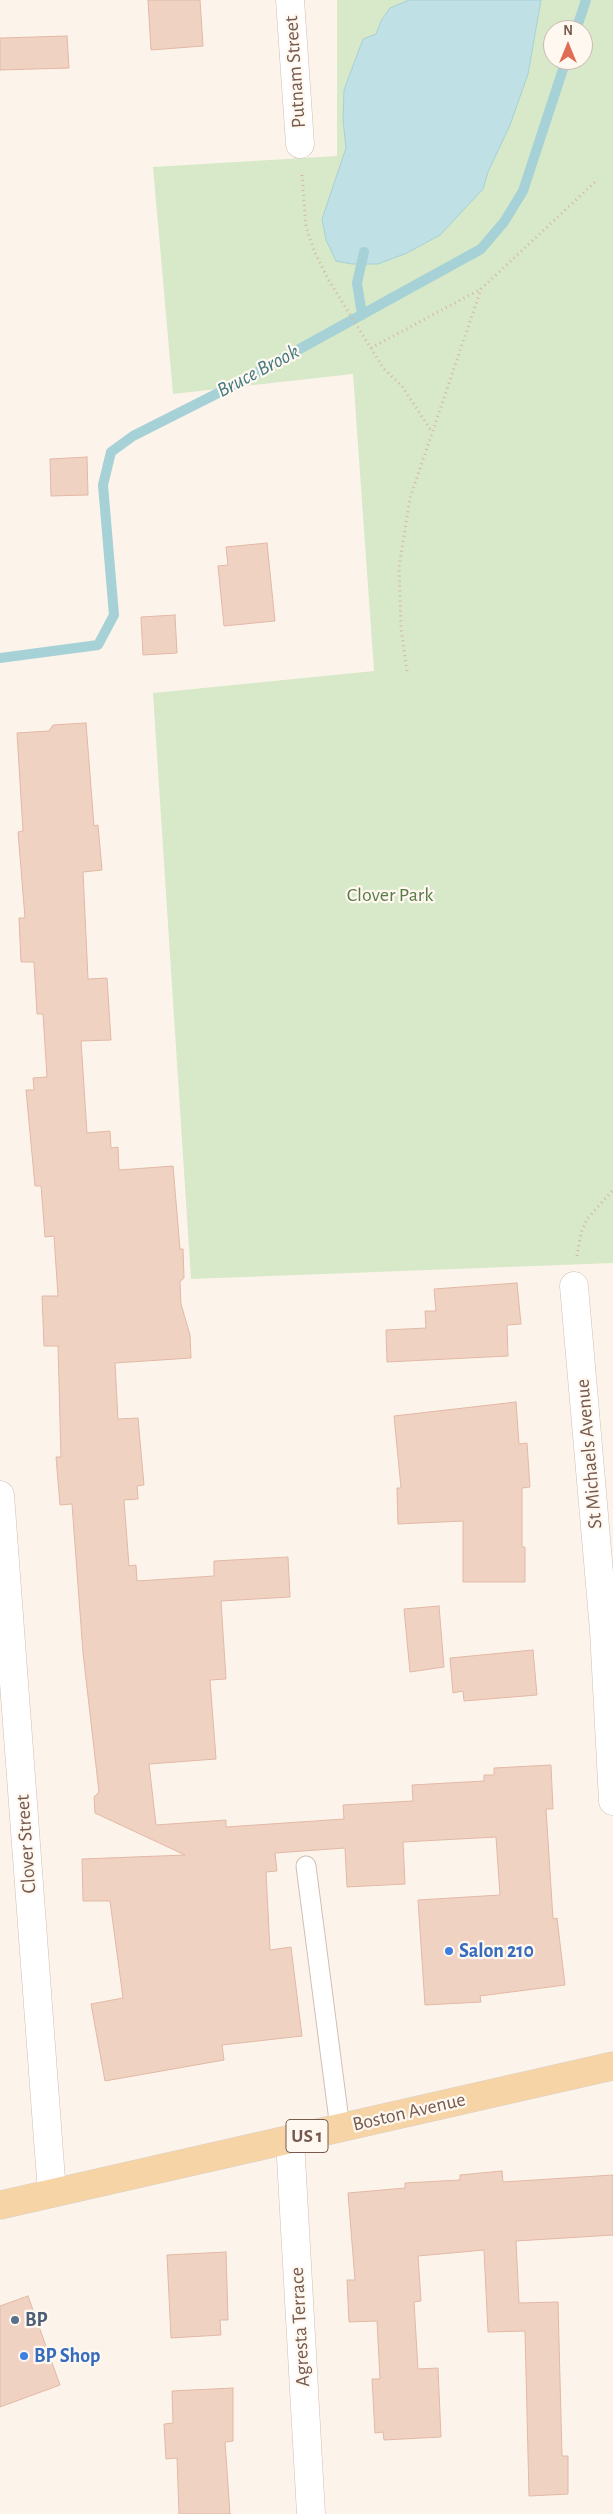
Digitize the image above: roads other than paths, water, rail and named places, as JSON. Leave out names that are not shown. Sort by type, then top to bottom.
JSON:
[{"type":"main road","name":"Boston Avenue","points":[[0,2205],[613,2066]]},
{"type":"street","name":"Putnam Street","points":[[290,0],[300,144]]},
{"type":"street","name":"St Michaels Avenue","points":[[574,1286],[608,1630],[613,1801]]},
{"type":"street","name":"Clover Street","points":[[0,1495],[52,2193]]},
{"type":"street","name":"Agresta Terrace","points":[[290,2140],[310,2514]]},
{"type":"lane","points":[[306,1866],[340,2128]]},
{"type":"water","points":[[409,0],[541,0],[528,74],[510,125],[488,172],[483,189],[440,235],[407,253],[378,264],[352,264],[336,261],[326,240],[322,219],[346,148],[343,120],[344,90],[363,39],[376,34],[381,21],[390,8]]},
{"type":"waterway","name":"Bruce Brook","points":[[579,20],[586,0]]},
{"type":"waterway","name":"Bruce Brook","points":[[0,658],[98,645],[114,615],[103,485],[111,452],[133,436],[236,384],[481,249],[504,222],[523,191],[563,70]]},
{"type":"waterway","points":[[362,315],[357,283],[364,252]]},
{"type":"place","name":"Salon 210","points":[[449,1951]]},
{"type":"place","name":"BP","points":[[15,2320]]},
{"type":"place","name":"BP Shop","points":[[24,2356]]},
{"type":"park label","name":"Clover Park","points":[[390,895]]}]
